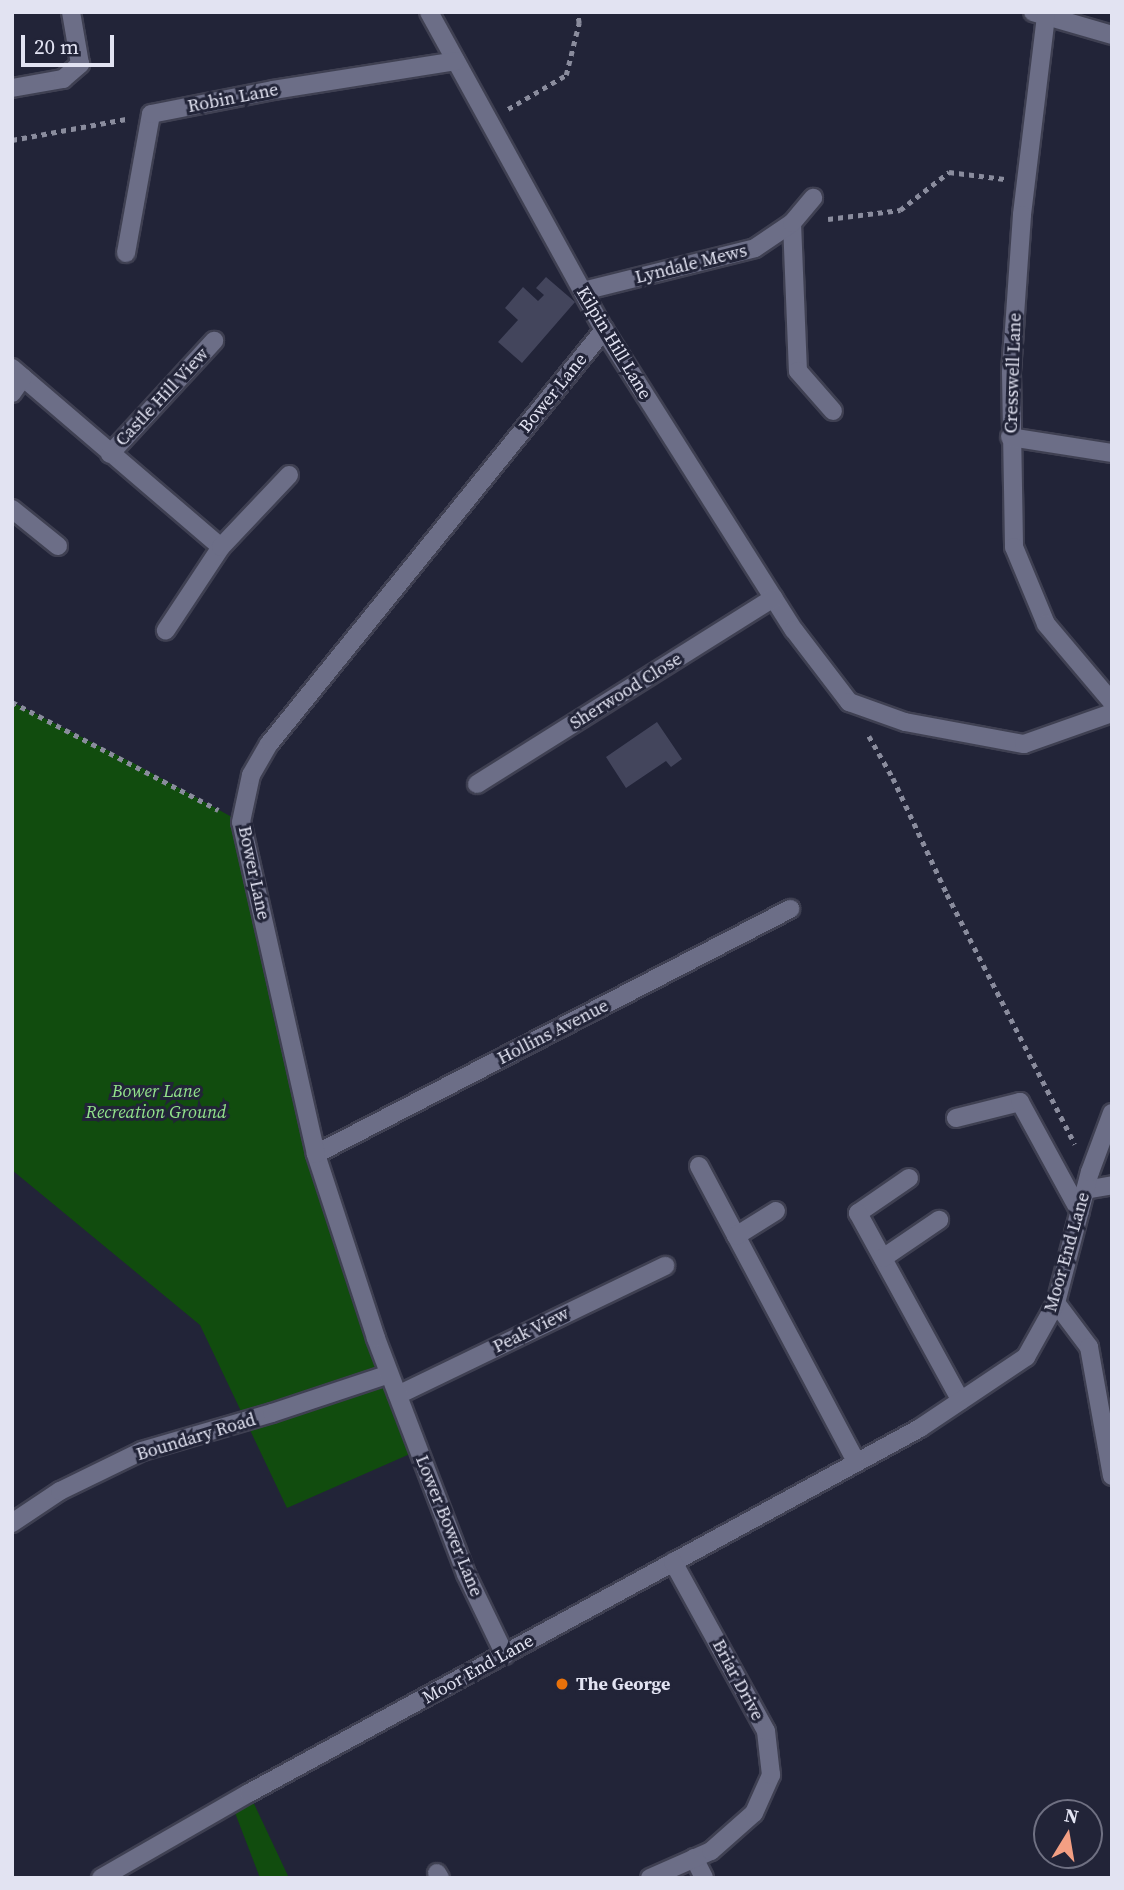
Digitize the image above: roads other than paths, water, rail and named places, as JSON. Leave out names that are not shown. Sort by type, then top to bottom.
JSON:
[{"type":"street","points":[[12,88],[64,79],[80,64],[71,12]]},
{"type":"street","name":"Kilpin Hill Lane","points":[[429,12],[604,330],[774,598],[849,702],[905,722],[1024,744],[1112,713]]},
{"type":"street","points":[[1039,14],[1112,36]]},
{"type":"street","name":"Cresswell Lane","points":[[1039,14],[1011,373],[1010,438],[1014,547],[1046,624],[1112,702]]},
{"type":"street","name":"Robin Lane","points":[[126,253],[151,114],[273,90],[456,61]]},
{"type":"street","name":"Lyndale Mews","points":[[583,291],[755,248],[792,223],[813,198]]},
{"type":"street","points":[[792,223],[797,371],[833,411]]},
{"type":"street","name":"Bower Lane","points":[[398,1395],[316,1154],[241,822],[251,775],[269,744],[604,330]]},
{"type":"street","name":"Castle Hill View","points":[[110,454],[214,341]]},
{"type":"street","name":"Castle Hill View","points":[[12,393],[18,373],[221,547]]},
{"type":"street","points":[[1010,438],[1112,453]]},
{"type":"street","points":[[166,630],[221,547],[289,475]]},
{"type":"street","points":[[12,509],[58,546]]},
{"type":"street","name":"Sherwood Close","points":[[477,784],[774,598]]},
{"type":"street","name":"Hollins Avenue","points":[[316,1154],[790,909]]},
{"type":"street","points":[[956,1118],[1020,1102],[1080,1212]]},
{"type":"street","name":"Moor End Lane","points":[[101,1878],[249,1793],[857,1463],[961,1401],[1026,1357],[1056,1303],[1088,1181],[1112,1113]]},
{"type":"street","points":[[699,1166],[857,1463]]},
{"type":"street","points":[[909,1178],[858,1213],[961,1401]]},
{"type":"street","points":[[1088,1181],[1112,1185]]},
{"type":"street","points":[[736,1236],[776,1211]]},
{"type":"street","points":[[883,1258],[939,1220]]},
{"type":"street","name":"Peak View","points":[[398,1395],[665,1266]]},
{"type":"street","points":[[1056,1303],[1089,1348],[1112,1476]]},
{"type":"street","name":"Boundary Road","points":[[12,1523],[60,1491],[142,1451],[272,1413],[389,1374]]},
{"type":"street","name":"Lower Bower Lane","points":[[398,1395],[466,1574],[505,1655]]},
{"type":"street","name":"Briar Drive","points":[[650,1878],[711,1851],[754,1813],[771,1775],[766,1731],[673,1562]]},
{"type":"street","points":[[694,1858],[704,1878]]},
{"type":"place","name":"The George","points":[[562,1684]]},
{"type":"park label","name":"Bower Lane Recreation Ground","points":[[156,1102]]}]
